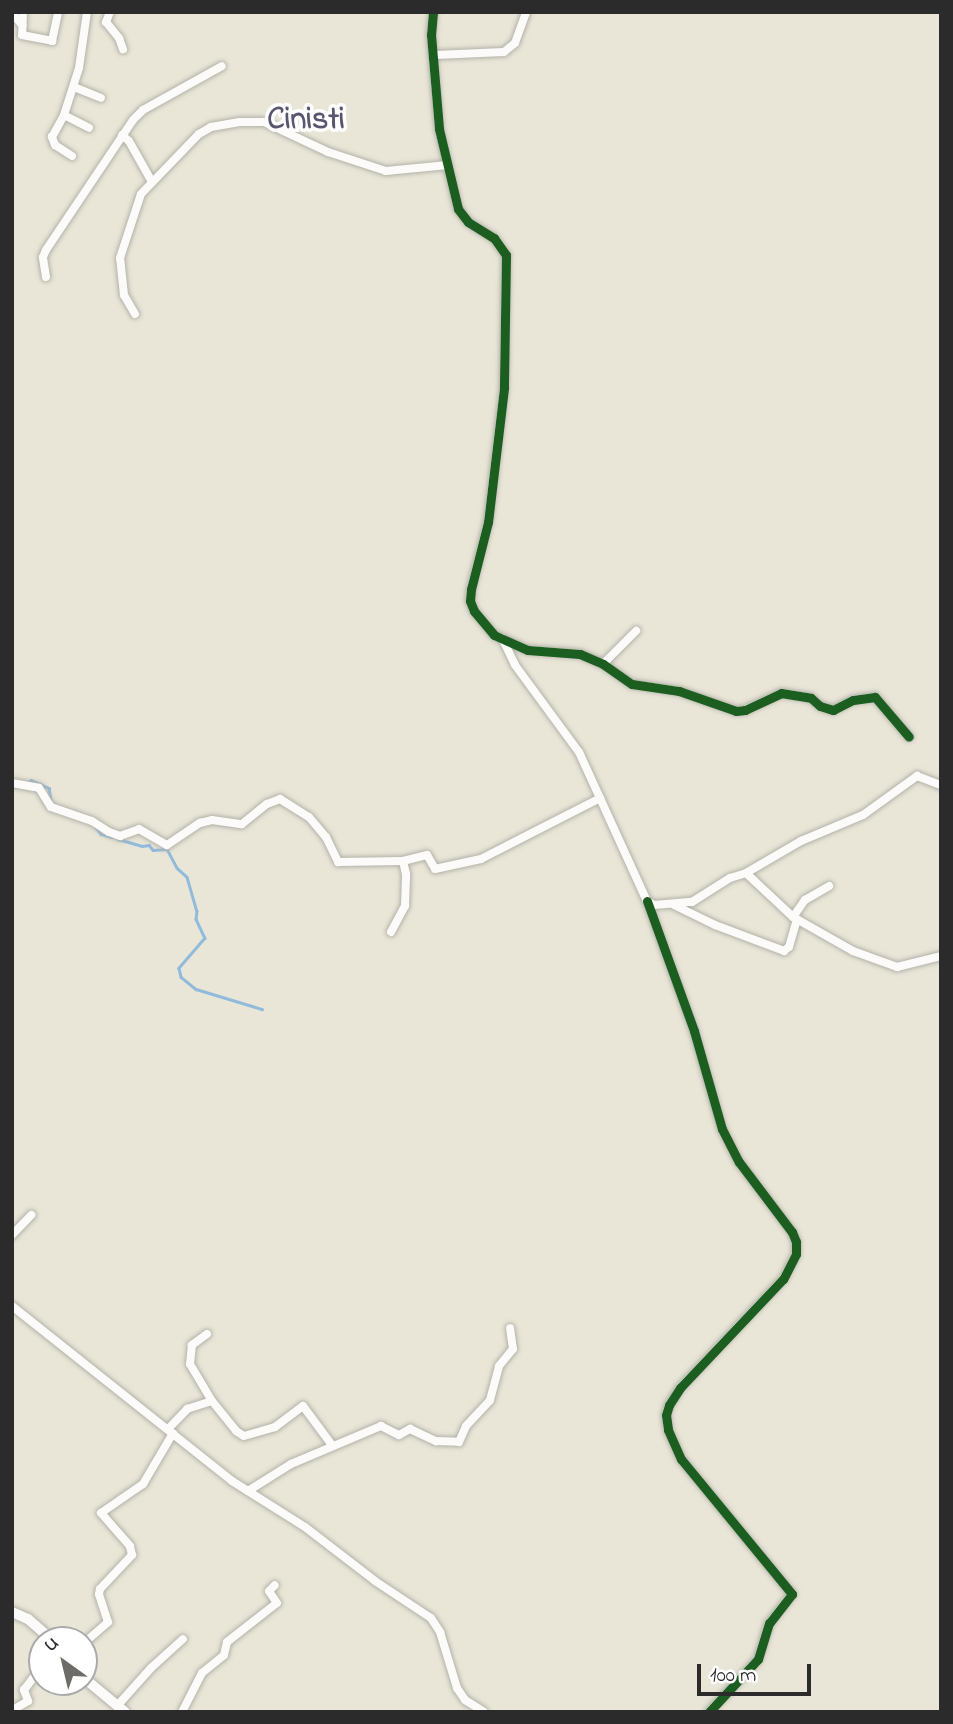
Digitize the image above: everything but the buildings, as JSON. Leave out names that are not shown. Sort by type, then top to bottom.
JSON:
[{"type":"street","points":[[23,12],[24,37],[52,41],[58,12]]},
{"type":"street","points":[[72,156],[52,141],[74,87],[87,12]]},
{"type":"street","points":[[110,12],[106,22],[119,38],[123,49]]},
{"type":"street","points":[[433,12],[431,35],[435,55],[439,129],[458,209],[468,222],[494,238],[506,255],[504,388],[497,458],[488,522],[470,601],[487,628],[502,639],[539,653],[580,654],[603,664],[632,684],[680,691],[736,711],[781,693],[811,698],[820,706],[833,710],[853,700],[876,697],[909,737]]},
{"type":"street","points":[[435,55],[504,52],[514,43],[526,12]]},
{"type":"street","points":[[12,13],[22,25]]},
{"type":"street","points":[[46,277],[43,257],[46,250],[122,135],[143,110],[222,66]]},
{"type":"street","points":[[74,87],[101,98]]},
{"type":"street","points":[[64,114],[89,128]]},
{"type":"street","points":[[135,314],[124,295],[121,250],[141,194],[199,134],[211,127],[240,122],[264,122],[328,152],[386,171],[448,165]]},
{"type":"street","points":[[122,135],[129,141],[152,182]]},
{"type":"street","points":[[603,664],[636,632]]},
{"type":"street","points":[[502,639],[515,665],[568,733],[600,798],[647,901],[694,1031],[722,1129],[739,1162],[792,1232],[796,1242],[796,1254],[783,1279],[680,1388],[668,1405],[666,1415],[668,1430],[681,1460],[792,1594],[769,1623],[762,1649],[753,1666],[709,1712]]},
{"type":"street","points":[[647,901],[654,905],[692,902],[730,878],[746,873],[801,841],[858,818],[917,776],[941,785]]},
{"type":"street","points":[[12,783],[39,788],[51,807],[92,821],[109,832],[120,836],[139,829],[167,845],[200,822],[212,820],[242,824],[272,801],[280,799],[309,817],[326,837],[338,862],[403,861],[428,855],[435,869],[481,859],[600,798]]},
{"type":"street","points":[[391,932],[405,904],[406,874],[403,861]]},
{"type":"street","points":[[746,873],[795,918],[830,940],[891,965],[904,966],[941,956]]},
{"type":"street","points":[[674,905],[715,925],[785,951],[789,947],[795,918],[805,900],[829,886]]},
{"type":"street","points":[[12,1236],[31,1215]]},
{"type":"street","points":[[12,1306],[248,1491],[305,1527],[375,1581],[431,1618],[440,1632],[457,1688],[465,1700],[484,1712]]},
{"type":"street","points":[[248,1491],[290,1464],[383,1426],[399,1435],[410,1429],[436,1441],[460,1441],[466,1426],[488,1404],[499,1366],[513,1349],[510,1328]]},
{"type":"street","points":[[207,1334],[192,1345],[190,1364],[212,1401],[236,1432],[244,1436],[275,1427],[304,1406],[332,1445]]},
{"type":"street","points":[[98,1630],[107,1622],[100,1589],[132,1555],[130,1546],[101,1513],[143,1484],[171,1431],[187,1409],[212,1401]]},
{"type":"street","points":[[182,1712],[202,1673],[224,1655],[229,1640],[276,1603],[269,1591],[275,1585]]},
{"type":"street","points":[[12,1612],[29,1619],[36,1626]]},
{"type":"street","points":[[98,1690],[121,1709],[151,1668],[183,1639]]},
{"type":"street","points":[[16,1708],[28,1701],[24,1690],[28,1685]]},
{"type":"waterway","points":[[26,784],[31,780],[49,788],[51,801]]},
{"type":"waterway","points":[[95,826],[101,834],[112,837]]},
{"type":"waterway","points":[[118,839],[142,846],[149,845],[153,850],[167,849],[177,868],[187,877],[197,911],[196,919],[205,938],[179,968],[181,977],[196,989],[262,1009]]},
{"type":"cycle path","points":[[433,12],[431,35],[439,129],[458,209],[468,222],[494,238],[506,255],[504,388],[488,522],[471,589],[470,601],[474,611],[494,635],[528,650],[580,654],[603,664],[632,684],[679,691],[736,711],[745,710],[781,693],[811,698],[820,706],[833,710],[853,700],[875,697],[909,737]]},
{"type":"cycle path","points":[[647,901],[694,1031],[722,1129],[739,1162],[792,1232],[796,1242],[796,1254],[783,1279],[680,1388],[666,1415],[668,1430],[681,1459],[792,1594],[769,1623],[758,1659],[709,1712]]},
{"type":"district","name":"Cinisti","points":[[306,121]]}]
